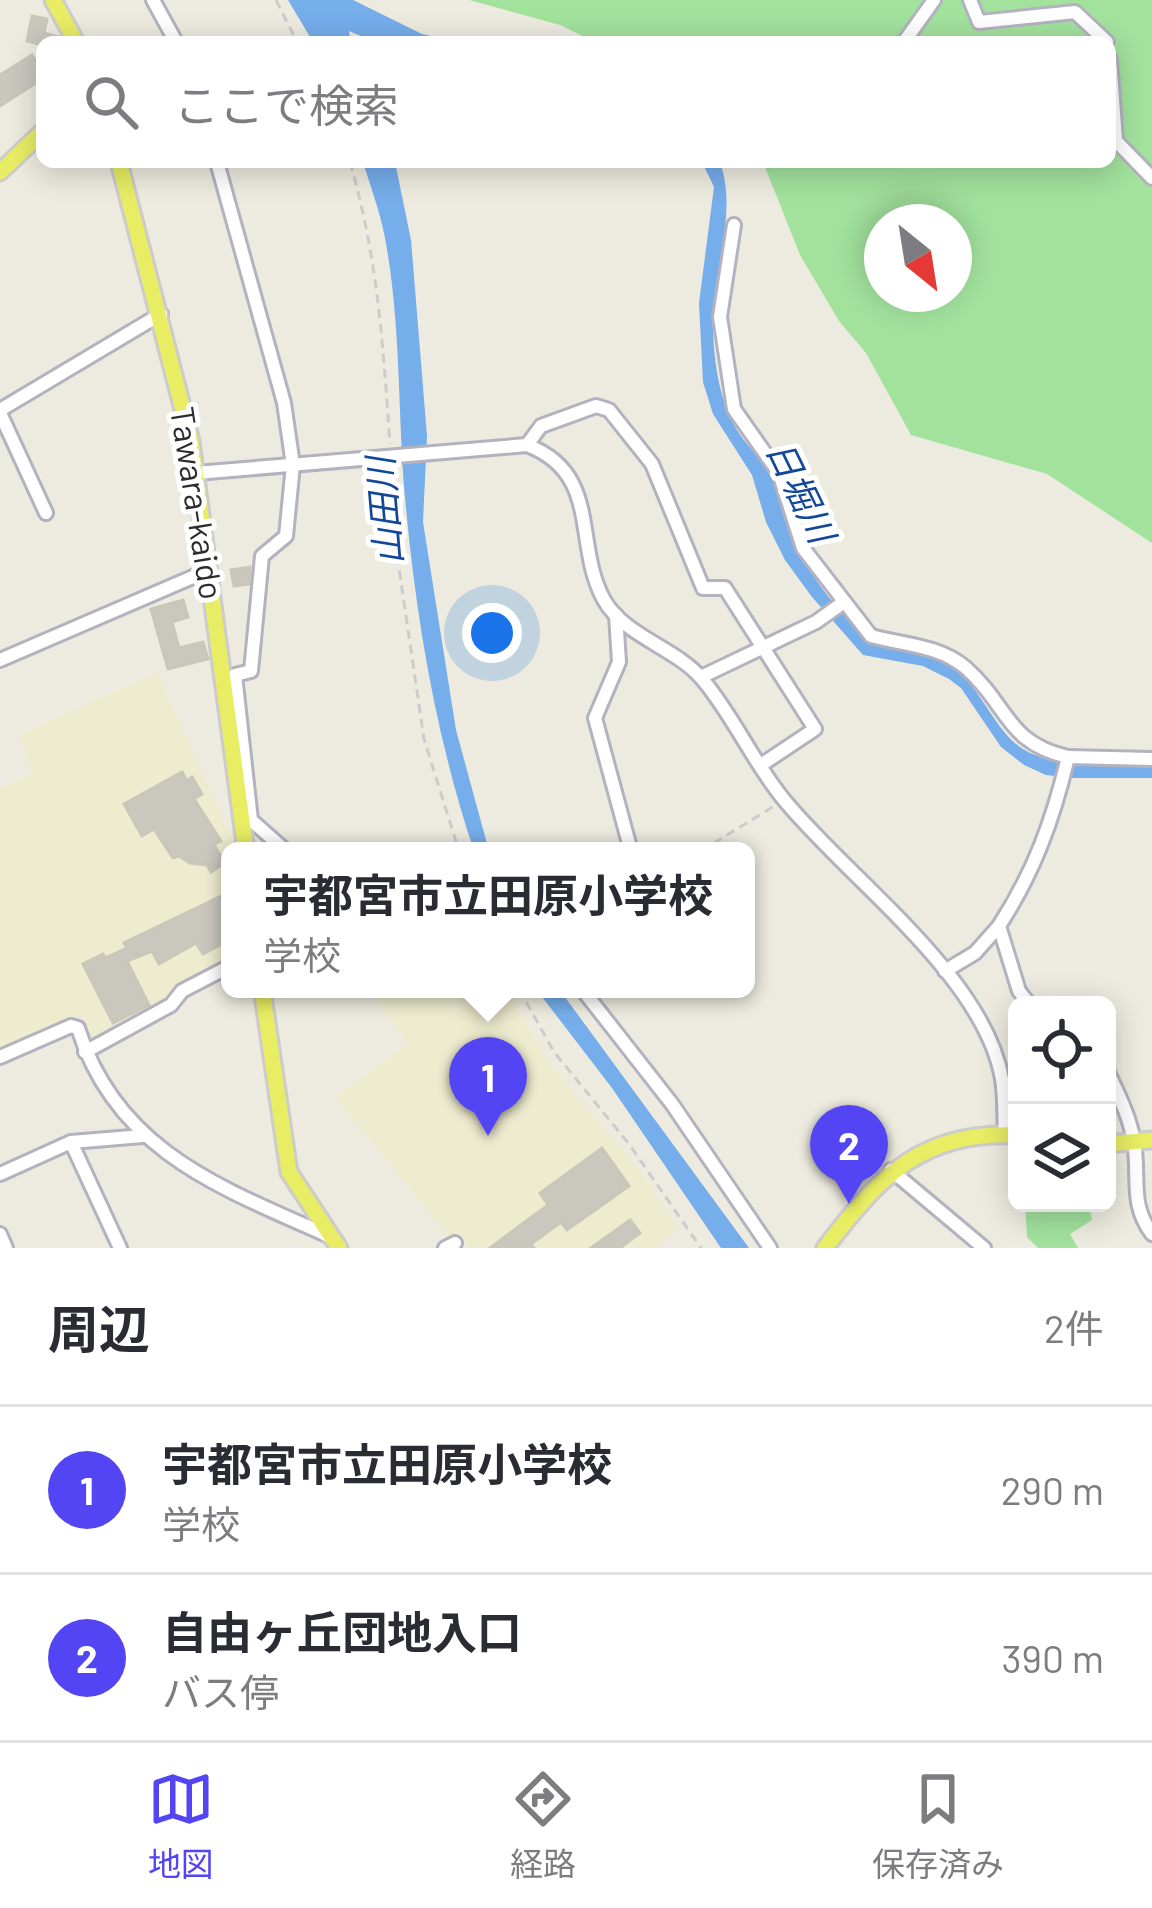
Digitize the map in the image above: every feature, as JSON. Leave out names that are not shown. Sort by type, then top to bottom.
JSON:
[{"type":"main road","points":[[53,0],[73,36]]},
{"type":"main road","points":[[0,172],[36,138]]},
{"type":"main road","name":"Tawara-kaido","points":[[121,168],[182,394],[245,842]]},
{"type":"main road","points":[[263,998],[289,1172],[336,1242]]},
{"type":"main road","points":[[825,1248],[891,1170],[948,1142],[1008,1135]]},
{"type":"street","points":[[152,0],[173,36]]},
{"type":"street","points":[[908,36],[934,0]]},
{"type":"street","points":[[970,0],[979,22],[1075,12],[1101,36]]},
{"type":"street","points":[[1116,141],[1152,178]]},
{"type":"street","points":[[219,168],[284,403],[293,465],[286,536],[262,556],[251,671],[235,675],[251,820],[276,842]]},
{"type":"street","points":[[734,225],[720,317],[734,409],[778,473],[803,548],[844,602],[871,636],[937,650],[964,666],[1027,743],[1042,751],[1068,757],[1152,759]]},
{"type":"street","points":[[46,513],[0,411],[161,314]]},
{"type":"street","points":[[527,445],[541,426],[596,406],[609,410],[652,464],[703,588],[725,588],[814,729],[761,765]]},
{"type":"street","points":[[196,473],[527,445],[548,453],[574,482],[604,599],[616,615],[701,676],[784,800],[945,971],[987,1034],[1002,1078],[1008,1116]]},
{"type":"street","points":[[0,660],[209,570]]},
{"type":"street","points":[[701,676],[816,622],[844,602]]},
{"type":"street","points":[[616,615],[619,662],[596,718],[629,842]]},
{"type":"street","points":[[945,971],[975,953],[999,926],[1040,855],[1068,757]]},
{"type":"street","points":[[999,926],[1023,996]]},
{"type":"street","points":[[85,1052],[171,1005],[182,991],[221,971]]},
{"type":"street","points":[[590,998],[672,1104],[770,1248]]},
{"type":"street","points":[[0,1058],[70,1026],[78,1028],[85,1052],[108,1093],[143,1136],[219,1186],[336,1242]]},
{"type":"street","points":[[1116,1089],[1143,1142],[1138,1214],[1152,1234]]},
{"type":"street","points":[[0,1174],[71,1142],[143,1136]]},
{"type":"street","points":[[71,1142],[120,1248]]},
{"type":"street","points":[[891,1170],[984,1248]]},
{"type":"street","points":[[0,1234],[7,1248]]},
{"type":"path","points":[[276,0],[294,36]]},
{"type":"path","points":[[352,168],[378,283],[393,527],[424,739],[456,842]]},
{"type":"path","points":[[716,842],[784,800]]},
{"type":"path","points":[[524,998],[554,1052],[629,1144],[701,1248]]},
{"type":"shaded area","points":[[157,672],[234,842],[221,842],[221,968],[93,1041],[81,1013],[0,1050],[0,788],[32,773],[19,735]]},
{"type":"shaded area","points":[[374,998],[514,998],[547,1060],[643,1175],[677,1228],[657,1248],[468,1248],[461,1236],[453,1241],[335,1097],[408,1044]]},
{"type":"green space","points":[[469,0],[1152,0],[1152,543],[1047,474],[911,435],[866,353],[839,321],[800,255],[765,168],[1116,168],[1116,36],[583,36],[560,25]]},
{"type":"green space","points":[[1026,1212],[1091,1212],[1092,1220],[1070,1234],[1078,1248],[1038,1248],[1027,1237]]},
{"type":"water","points":[[288,0],[353,0],[431,36],[361,36],[349,31],[350,36],[309,36]]},
{"type":"water","points":[[365,168],[396,168],[411,240],[427,436],[423,522],[456,730],[487,842],[471,842],[430,682],[406,508],[396,336],[382,224]]},
{"type":"water","points":[[705,168],[722,168],[725,181],[726,221],[713,323],[723,398],[736,429],[773,481],[793,541],[839,610],[872,640],[950,664],[1006,734],[1036,756],[1074,764],[1152,764],[1152,778],[1072,778],[1046,775],[1024,765],[1001,747],[961,688],[923,666],[863,655],[812,597],[785,560],[766,522],[752,475],[713,414],[703,382],[699,303],[714,187]]},
{"type":"water","points":[[543,998],[566,998],[749,1248],[721,1248],[612,1088]]},
{"type":"building","points":[[32,16],[47,19],[44,33],[55,36],[36,36],[36,43],[27,41]]},
{"type":"building","points":[[32,55],[36,61],[36,83],[0,106],[0,75]]},
{"type":"building","points":[[250,567],[249,584],[234,586],[231,570]]},
{"type":"building","points":[[183,600],[188,617],[172,622],[179,648],[203,642],[208,659],[168,669],[151,609]]},
{"type":"building","points":[[182,772],[187,781],[192,777],[202,794],[194,799],[221,841],[214,844],[221,865],[211,872],[207,865],[173,858],[154,829],[142,836],[124,804]]},
{"type":"building","points":[[221,896],[221,945],[203,954],[196,943],[159,964],[152,951],[127,961],[149,1005],[113,1023],[83,964],[127,948],[124,943]]},
{"type":"building","points":[[602,1148],[629,1186],[567,1230],[561,1222],[531,1244],[534,1248],[490,1248],[548,1205],[540,1193]]},
{"type":"building","points":[[630,1220],[640,1233],[620,1248],[591,1248]]},
{"type":"place","name":"宇都宮市立田原小学校","points":[[488,1136]]},
{"type":"place","name":"自由ヶ丘団地入口","points":[[849,1204]]},
{"type":"water label","name":"日堀川","points":[[802,491]]},
{"type":"water label","name":"山田川","points":[[383,511]]}]
